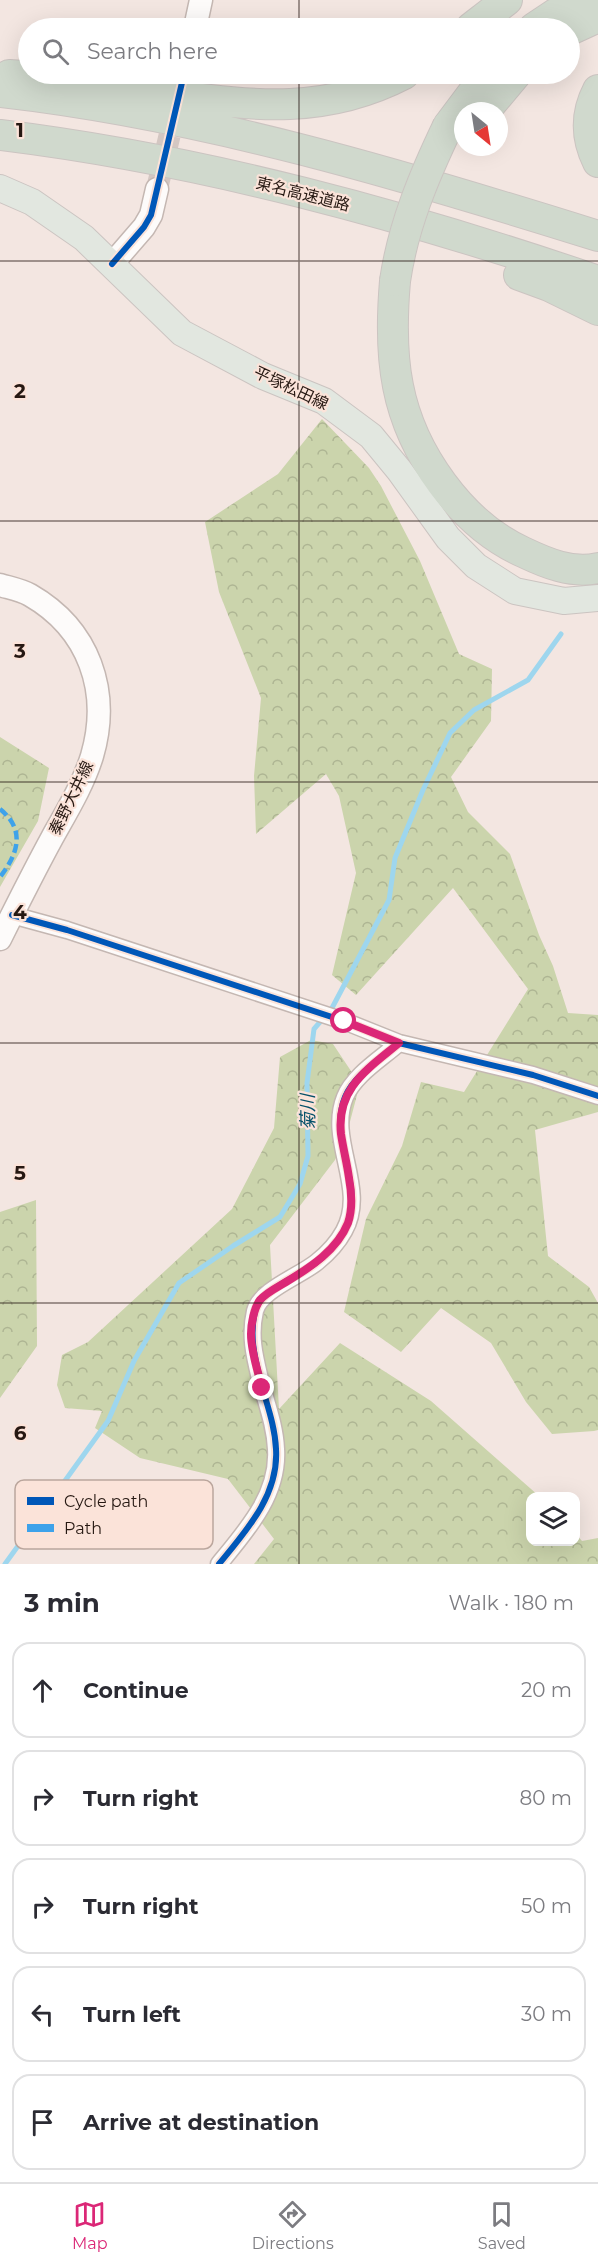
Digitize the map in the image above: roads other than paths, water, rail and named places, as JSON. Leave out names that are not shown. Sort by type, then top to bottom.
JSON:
[{"type":"highway","points":[[484,18],[507,0]]},
{"type":"highway","points":[[549,18],[584,0]]},
{"type":"highway","points":[[580,25],[598,17]]},
{"type":"highway","points":[[0,74],[18,75]]},
{"type":"highway","points":[[101,84],[255,104],[300,105],[339,99],[384,84]]},
{"type":"highway","points":[[469,102],[478,84]]},
{"type":"highway","points":[[493,102],[508,84]]},
{"type":"highway","points":[[598,90],[590,106],[590,145],[598,162]]},
{"type":"highway","points":[[0,92],[194,124],[363,166],[598,236]]},
{"type":"highway","name":"東名高速道路","points":[[0,135],[98,149],[186,166],[351,205],[438,229],[598,281]]},
{"type":"highway","points":[[454,138],[418,255],[404,282],[392,318],[398,386],[407,417],[428,461],[454,499],[461,508],[502,542],[552,566],[591,570],[598,568]]},
{"type":"highway","points":[[186,166],[285,201],[440,247],[509,271],[549,286],[598,310]]},
{"type":"highway","points":[[473,197],[598,244]]},
{"type":"highway","points":[[404,282],[410,320],[411,351],[416,381],[425,411],[443,450],[474,494],[512,527],[555,548],[589,551],[598,549]]},
{"type":"main road","points":[[197,18],[201,0]]},
{"type":"main road","name":"平塚松田線","points":[[0,188],[32,202],[84,238],[182,333],[264,376],[324,401],[371,436],[399,470],[448,538],[476,566],[515,591],[564,602],[598,597]]},
{"type":"main road","points":[[112,264],[144,227],[151,215],[157,189]]},
{"type":"main road","name":"秦野大井線","points":[[0,585],[28,594],[56,614],[77,636],[90,663],[98,693],[99,724],[92,757],[75,798],[52,837],[0,939]]},
{"type":"street","points":[[12,915],[67,930],[344,1021],[399,1043],[533,1075],[598,1096]]},
{"type":"street","points":[[219,1564],[258,1514],[266,1500],[275,1465],[274,1433],[251,1334],[255,1308],[260,1299],[270,1291],[317,1262],[344,1231],[352,1208],[352,1192],[341,1133],[341,1114],[345,1097],[356,1081],[399,1043]]},
{"type":"waterway","name":"菊川","points":[[66,1480],[108,1421],[134,1361],[179,1283],[280,1217],[300,1184],[308,1156],[307,1083],[314,1029],[332,1008],[389,900],[395,858],[450,733],[474,710],[528,680],[561,634]]},
{"type":"waterway","name":"菊川","points":[[5,1564],[16,1549]]},
{"type":"tunnel","points":[[157,189],[182,84]]}]
